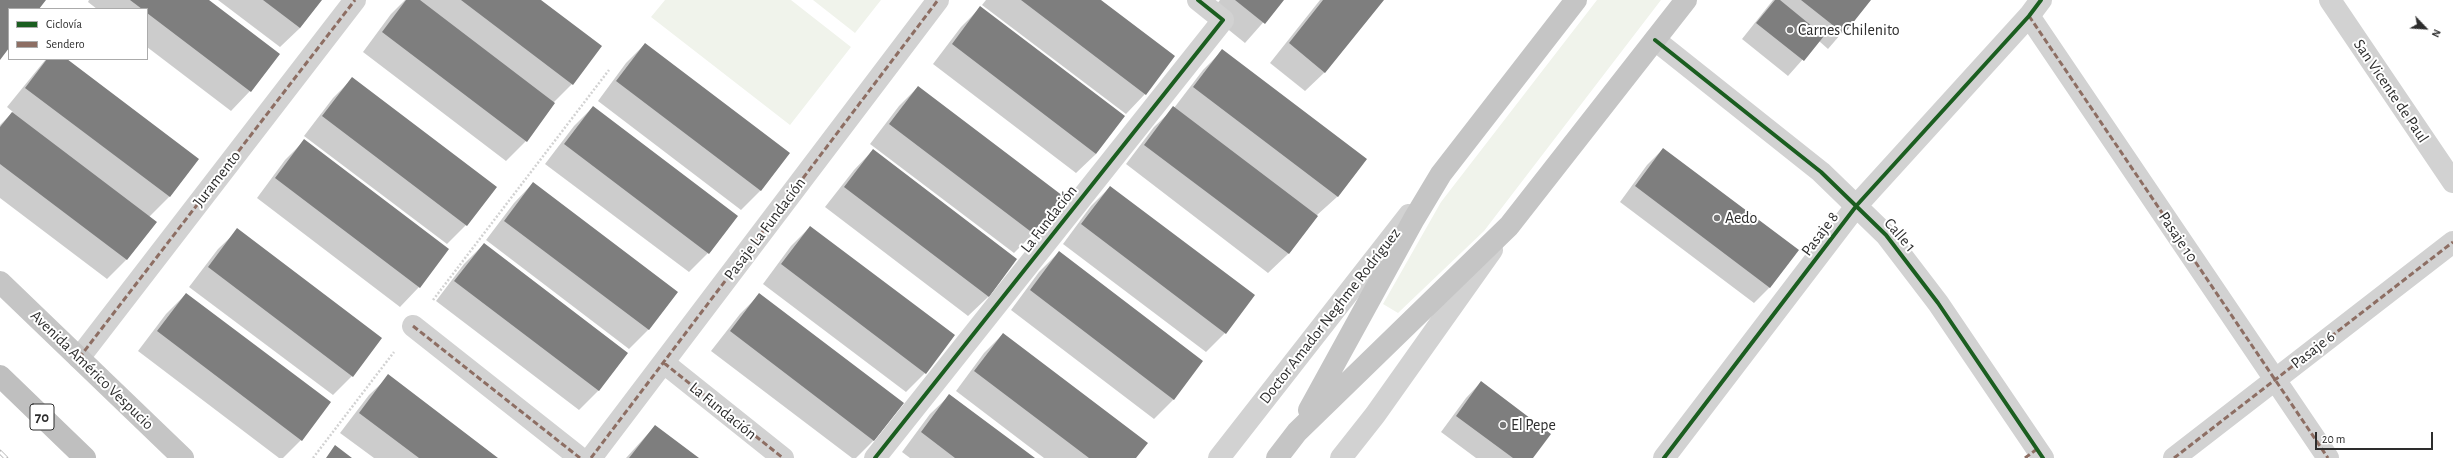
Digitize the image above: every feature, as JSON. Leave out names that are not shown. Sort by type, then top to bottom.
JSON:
[{"type":"highway","name":"70","points":[[0,376],[85,458]]},
{"type":"main road","name":"Doctor Amador Neghme Rodríguez","points":[[1297,432],[1414,219],[1441,174],[1576,0]]},
{"type":"main road","name":"Doctor Amador Neghme Rodríguez","points":[[1277,458],[1297,432],[1509,226],[1686,0]]},
{"type":"main road","name":"Avenida Américo Vespucio","points":[[0,282],[184,458]]},
{"type":"street","name":"Juramento","points":[[79,358],[355,0]]},
{"type":"street","name":"Pasaje La Fundación","points":[[591,458],[938,0]]},
{"type":"street","name":"La Fundación","points":[[875,458],[1222,20],[1198,0]]},
{"type":"street","name":"San Vicente de Paul","points":[[2330,0],[2453,182]]},
{"type":"street","name":"Pasaje 8","points":[[1664,458],[1857,205],[2035,8]]},
{"type":"street","name":"Pasaje 10","points":[[2035,8],[2274,380],[2328,458]]},
{"type":"street","name":"Calle 1","points":[[1655,40],[1821,172],[1857,205],[1913,268],[2035,455]]},
{"type":"street","name":"Doctor Amador Neghme Rodríguez","points":[[1219,458],[1441,174]]},
{"type":"street","name":"Doctor Amador Neghme Rodríguez","points":[[1341,458],[1375,414],[1509,226]]},
{"type":"street","name":"Pasaje 6","points":[[2174,458],[2453,242]]},
{"type":"street","points":[[413,326],[580,458]]},
{"type":"street","name":"La Fundación","points":[[664,363],[783,458]]},
{"type":"path","points":[[313,458],[609,70]]},
{"type":"shaded area","points":[[665,0],[791,0],[851,47],[790,125],[651,17]]},
{"type":"shaded area","points":[[813,0],[881,0],[855,33]]},
{"type":"shaded area","points":[[1597,0],[1661,0],[1484,231],[1398,313],[1383,304],[1441,202]]},
{"type":"building","points":[[0,0],[46,0],[40,8],[8,8],[8,49],[0,60]]},
{"type":"building","points":[[130,0],[209,0],[280,54],[251,92],[148,14],[148,8],[141,8]]},
{"type":"building","points":[[263,0],[322,0],[300,28]]},
{"type":"building","points":[[406,0],[420,0],[555,103],[527,142],[382,32]]},
{"type":"building","points":[[461,0],[541,0],[602,46],[573,85]]},
{"type":"building","points":[[1021,0],[1101,0],[1175,56],[1146,95]]},
{"type":"building","points":[[1235,0],[1284,0],[1265,24]]},
{"type":"building","points":[[1323,0],[1384,0],[1325,73],[1289,43]]},
{"type":"building","name":"Carnes Chilenito","points":[[1775,0],[1780,0],[1824,36],[1804,61],[1756,23]]},
{"type":"building","points":[[1801,0],[1871,0],[1844,34]]},
{"type":"building","points":[[980,6],[1125,116],[1096,154],[952,44]]},
{"type":"building","points":[[645,43],[790,153],[761,191],[616,81]]},
{"type":"building","points":[[1222,49],[1367,159],[1338,197],[1193,87]]},
{"type":"building","points":[[46,60],[68,60],[199,159],[170,197],[25,88]]},
{"type":"building","points":[[352,77],[497,187],[467,226],[322,116]]},
{"type":"building","points":[[918,86],[1063,196],[1034,234],[889,124]]},
{"type":"building","points":[[593,106],[738,216],[709,254],[564,144]]},
{"type":"building","points":[[1173,106],[1318,216],[1289,254],[1144,145]]},
{"type":"building","points":[[12,112],[157,222],[127,260],[0,164],[0,127]]},
{"type":"building","points":[[304,139],[449,249],[420,288],[275,178]]},
{"type":"building","name":"Aedo","points":[[1663,148],[1799,250],[1770,288],[1635,186]]},
{"type":"building","points":[[873,149],[1017,259],[989,297],[844,187]]},
{"type":"building","points":[[533,182],[678,292],[649,330],[504,221]]},
{"type":"building","points":[[1110,186],[1255,295],[1226,334],[1081,224]]},
{"type":"building","points":[[810,226],[955,335],[926,374],[781,264]]},
{"type":"building","points":[[237,228],[382,338],[353,377],[208,267]]},
{"type":"building","points":[[484,243],[628,353],[599,391],[454,281]]},
{"type":"building","points":[[1059,251],[1203,361],[1174,400],[1030,290]]},
{"type":"building","points":[[186,293],[331,402],[302,441],[157,331]]},
{"type":"building","points":[[759,293],[904,403],[874,441],[730,331]]},
{"type":"building","points":[[1003,333],[1148,443],[1136,458],[1089,458],[974,371]]},
{"type":"building","points":[[388,374],[498,458],[419,458],[359,413]]},
{"type":"building","name":"El Pepe","points":[[1481,381],[1551,434],[1533,458],[1513,458],[1456,416]]},
{"type":"building","points":[[949,394],[1035,458],[955,458],[921,432]]},
{"type":"building","points":[[655,425],[699,458],[629,458]]},
{"type":"building","points":[[335,445],[352,458],[326,458]]},
{"type":"railway","points":[[0,452],[6,458]]},
{"type":"marked path","points":[[79,358],[355,0]]},
{"type":"marked path","points":[[591,458],[938,0]]},
{"type":"marked path","points":[[2029,16],[2328,458]]},
{"type":"marked path","points":[[2174,458],[2453,242]]},
{"type":"marked path","points":[[413,326],[580,458]]},
{"type":"marked path","points":[[664,363],[783,458]]},
{"type":"marked path","points":[[2025,458],[2037,449]]},
{"type":"cycle path","points":[[875,458],[1223,20],[1198,0]]},
{"type":"cycle path","points":[[1664,458],[1857,205],[2029,16],[2041,0]]},
{"type":"cycle path","points":[[1655,40],[1821,172],[1886,235],[1938,303],[2043,458]]},
{"type":"place","name":"Carnes Chilenito","points":[[1790,30]]},
{"type":"place","name":"Aedo","points":[[1717,218]]},
{"type":"place","name":"El Pepe","points":[[1503,425]]}]
